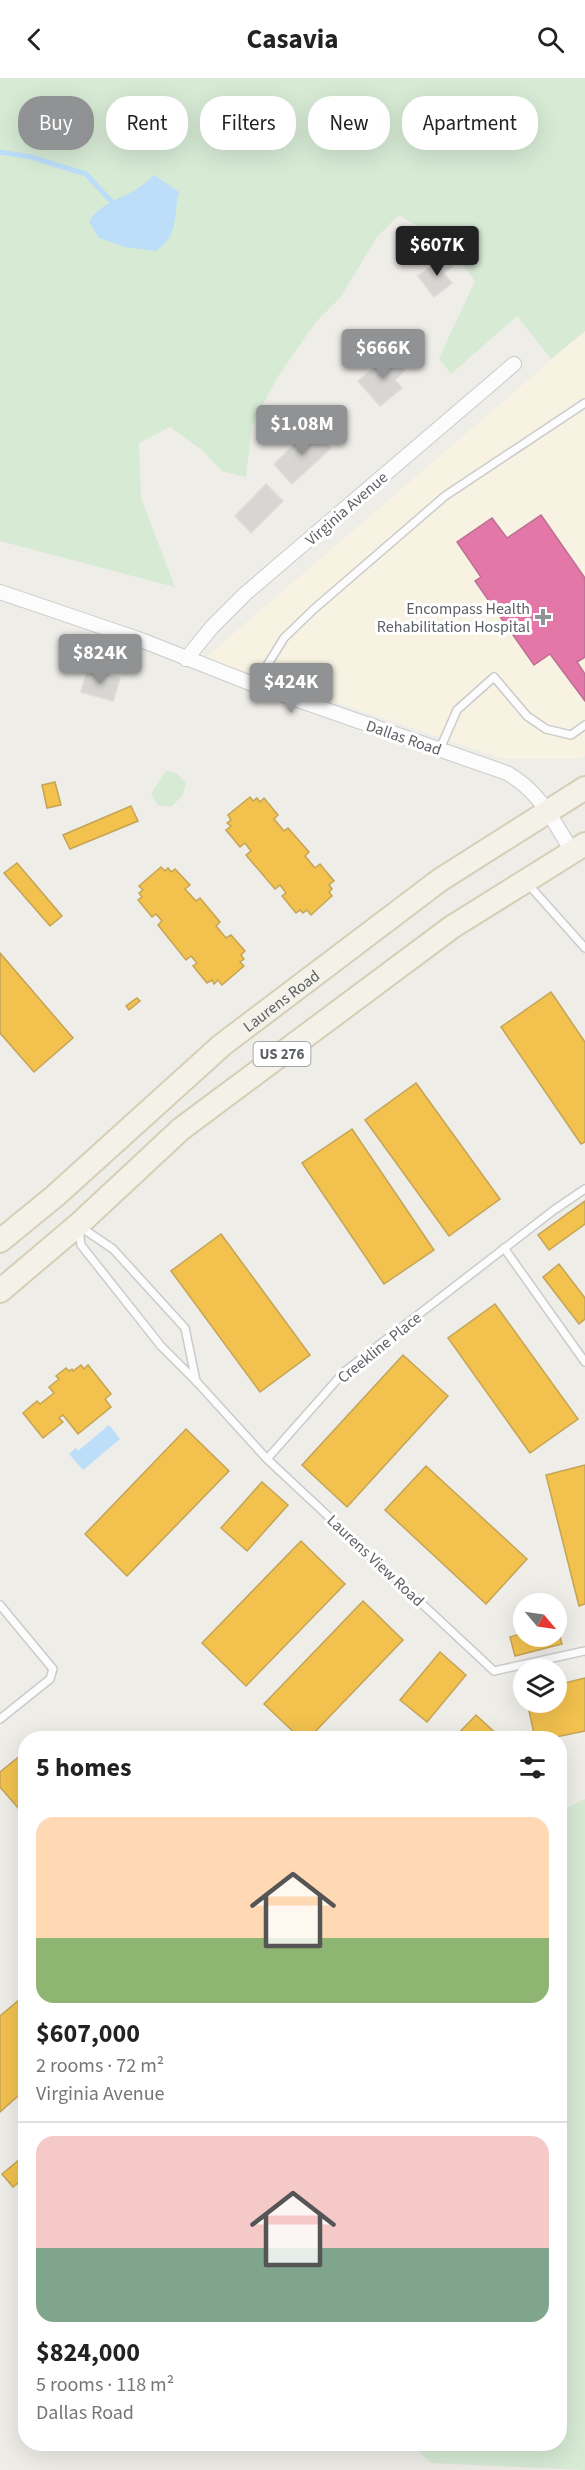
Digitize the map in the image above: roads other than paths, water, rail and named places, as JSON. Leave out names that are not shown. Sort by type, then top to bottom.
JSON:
[{"type":"main road","name":"Laurens Road","points":[[0,1241],[55,1196],[222,1045],[440,880],[585,788]]},
{"type":"main road","name":"US 276","points":[[0,1291],[78,1225],[181,1129],[452,927],[578,848]]},
{"type":"main road","points":[[55,1196],[78,1225]]},
{"type":"street","name":"Virginia Avenue","points":[[186,659],[212,627],[245,594],[514,364]]},
{"type":"street","name":"Dallas Road","points":[[0,592],[141,640],[255,685],[507,772],[523,782],[578,848]]},
{"type":"lane","points":[[255,685],[284,638],[314,609],[445,496],[585,403]]},
{"type":"lane","points":[[440,749],[457,710],[494,677],[526,716],[546,729],[571,735],[585,725]]},
{"type":"lane","points":[[525,881],[585,948]]},
{"type":"lane","name":"Creekline Place","points":[[267,1459],[344,1372],[554,1210],[585,1189]]},
{"type":"lane","points":[[78,1225],[113,1249],[185,1328],[196,1381]]},
{"type":"lane","name":"Laurens View Road","points":[[78,1225],[81,1245],[161,1346],[267,1459],[494,1671],[585,1651]]},
{"type":"lane","points":[[504,1248],[585,1362]]},
{"type":"lane","points":[[0,1605],[53,1670],[50,1679],[0,1719]]},
{"type":"water","points":[[154,175],[179,192],[172,232],[163,245],[156,251],[125,247],[99,238],[89,222],[93,216],[104,206],[138,188]]},
{"type":"water","points":[[109,1425],[120,1439],[83,1470],[69,1454],[76,1448],[78,1451]]},
{"type":"waterway","points":[[0,152],[31,157],[86,174],[111,201]]},
{"type":"place","name":"Encompass Health Rehabilitation Hospital","points":[[543,617]]}]
